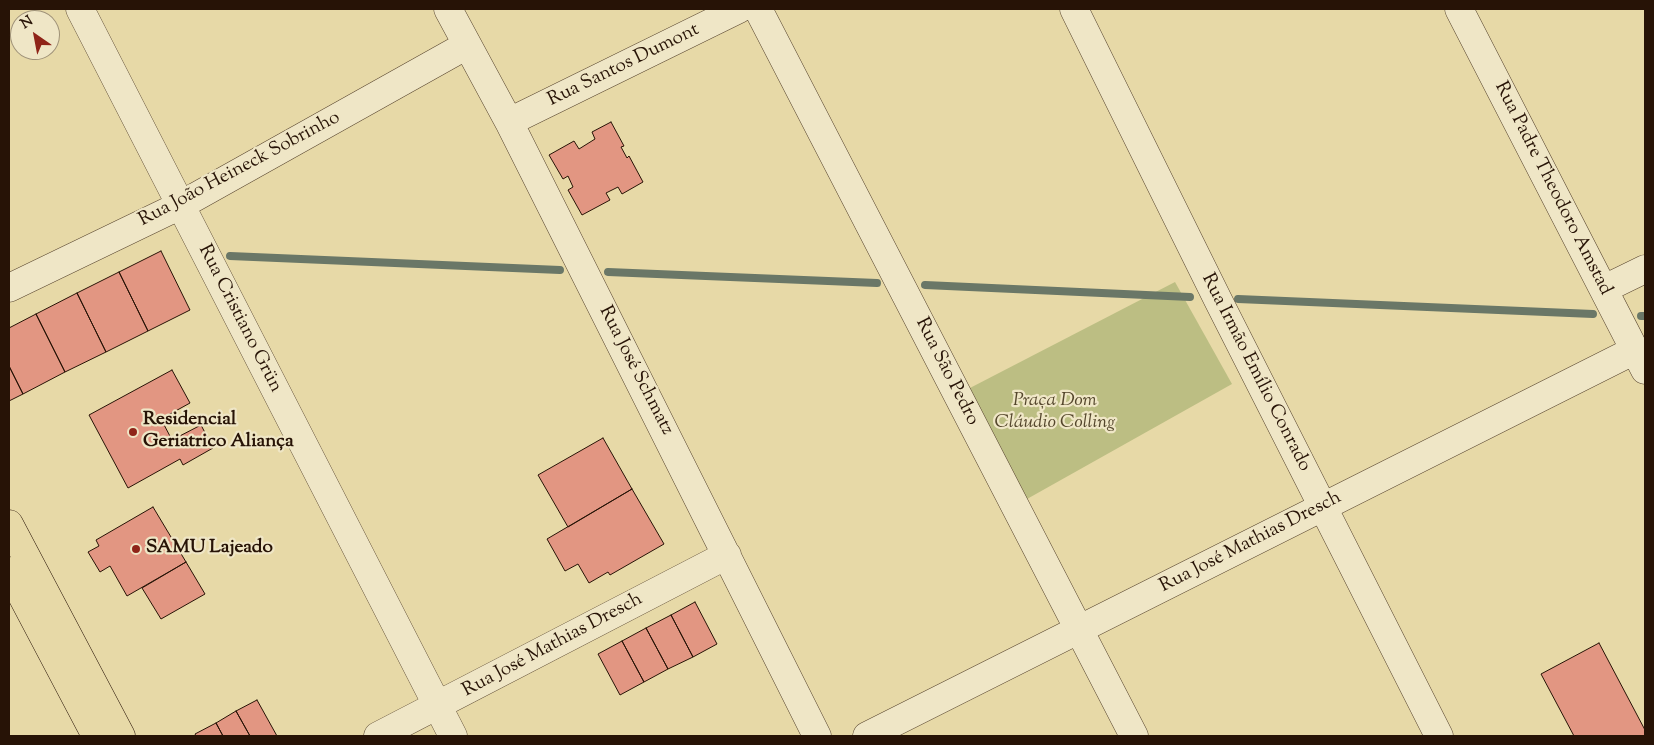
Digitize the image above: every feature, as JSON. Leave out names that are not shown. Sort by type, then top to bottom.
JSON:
[{"type":"main road","points":[[9,527],[64,651],[96,736]]},
{"type":"main road","points":[[9,571],[121,736]]},
{"type":"street","name":"Rua Cristiano Grün","points":[[80,9],[453,736]]},
{"type":"street","name":"Rua José Schmatz","points":[[448,9],[509,122],[817,736]]},
{"type":"street","name":"Rua Santos Dumont","points":[[509,122],[739,9]]},
{"type":"street","name":"Rua São Pedro","points":[[758,9],[1134,736]]},
{"type":"street","name":"Rua Irmão Emílio Conrado","points":[[1074,9],[1439,736]]},
{"type":"street","name":"Rua Padre Theodoro Amstad","points":[[1459,9],[1640,360]]},
{"type":"street","name":"Rua João Heineck Sobrinho","points":[[9,288],[181,205],[467,45]]},
{"type":"street","points":[[1604,289],[1645,268]]},
{"type":"street","name":"Rua José Mathias Dresch","points":[[868,736],[1323,507],[1640,360]]},
{"type":"street","name":"Rua José Mathias Dresch","points":[[378,736],[727,555]]},
{"type":"green space","name":"Praça Dom Cláudio Colling","points":[[1175,282],[1232,384],[1027,499],[968,389]]},
{"type":"building","points":[[611,122],[624,146],[621,147],[627,158],[629,156],[643,182],[622,194],[618,187],[606,193],[610,200],[582,215],[568,190],[573,187],[568,176],[563,179],[549,155],[574,141],[579,149],[595,139],[592,132]]},
{"type":"building","points":[[161,251],[190,310],[148,331],[119,272]]},
{"type":"building","points":[[119,272],[148,331],[106,352],[77,293]]},
{"type":"building","points":[[77,293],[106,352],[65,372],[36,314]]},
{"type":"building","points":[[36,314],[65,372],[23,394],[9,366],[9,328]]},
{"type":"building","points":[[9,366],[23,394],[9,401]]},
{"type":"building","name":"Residencial Geriatrico Aliança","points":[[172,370],[190,403],[161,419],[172,440],[201,425],[213,448],[183,465],[180,459],[128,488],[89,415]]},
{"type":"building","points":[[603,438],[632,489],[568,527],[538,475]]},
{"type":"building","points":[[632,489],[664,544],[610,575],[608,572],[589,583],[578,564],[565,571],[547,539]]},
{"type":"building","name":"SAMU Lajeado","points":[[153,507],[186,562],[127,596],[110,566],[100,572],[88,552],[99,546],[96,540]]},
{"type":"building","points":[[186,562],[205,594],[161,619],[142,588]]},
{"type":"building","points":[[695,602],[717,644],[693,657],[671,615]]},
{"type":"building","points":[[671,615],[693,657],[668,669],[646,628]]},
{"type":"building","points":[[646,628],[668,669],[644,682],[622,641]]},
{"type":"building","points":[[622,641],[644,682],[620,695],[598,654]]},
{"type":"building","points":[[1599,643],[1645,730],[1645,736],[1574,736],[1541,674]]},
{"type":"building","points":[[257,700],[277,736],[250,736],[236,711]]},
{"type":"building","points":[[236,711],[250,736],[223,736],[216,723]]},
{"type":"building","points":[[216,723],[223,736],[196,736],[195,734]]},
{"type":"waterway","points":[[230,256],[560,270]]},
{"type":"waterway","points":[[608,272],[877,283]]},
{"type":"waterway","points":[[925,285],[1190,297]]},
{"type":"waterway","points":[[1238,299],[1593,314]]},
{"type":"place","name":"Residencial Geriatrico Aliança","points":[[133,432]]},
{"type":"place","name":"SAMU Lajeado","points":[[136,549]]}]
